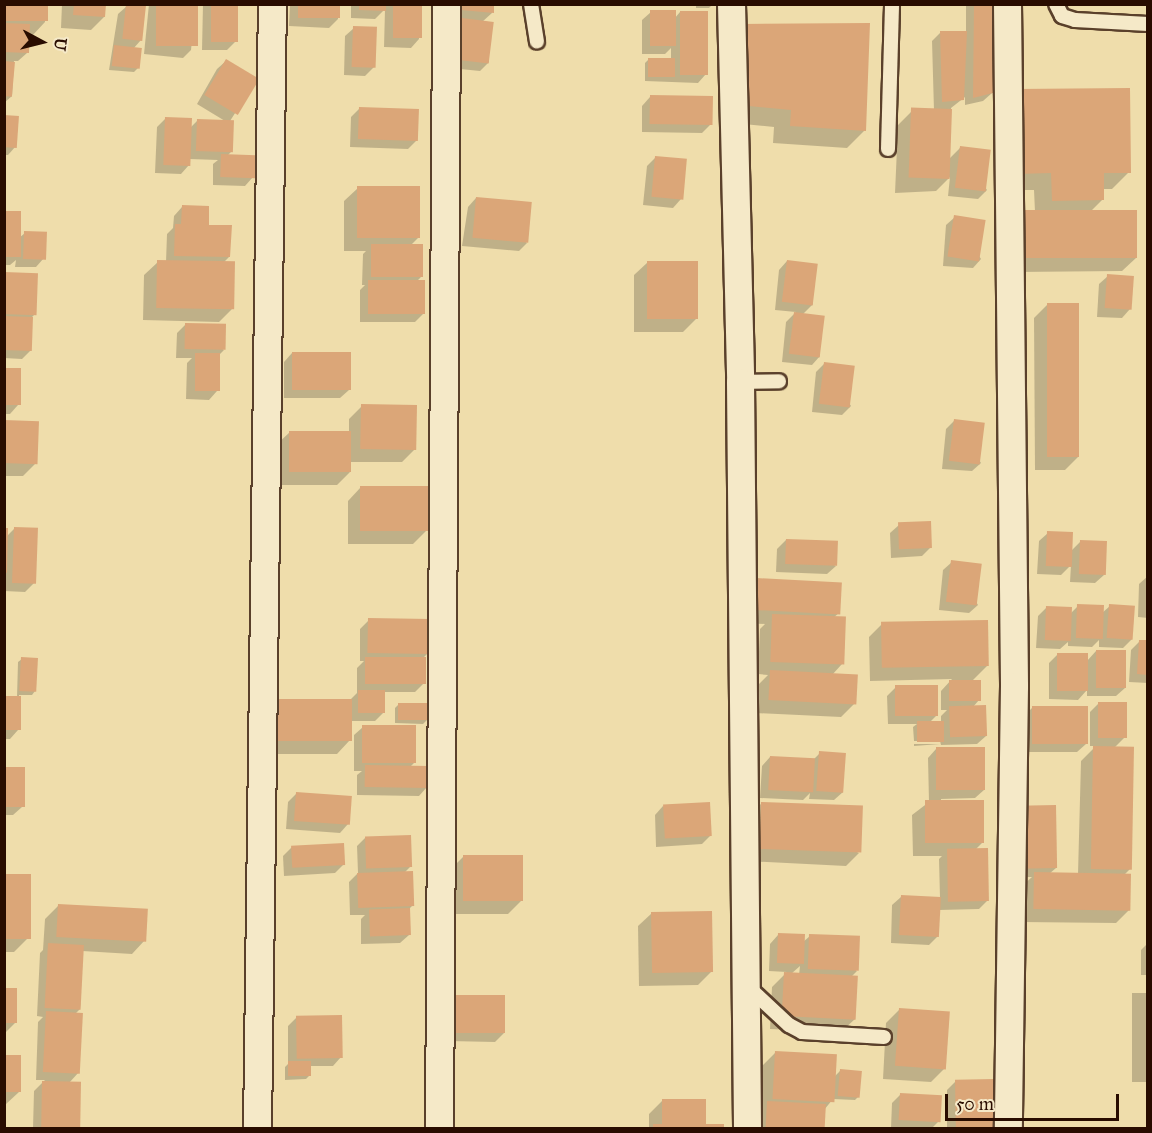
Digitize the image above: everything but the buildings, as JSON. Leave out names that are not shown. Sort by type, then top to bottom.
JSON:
[{"type":"street","points":[[257,1128],[272,4]]},
{"type":"street","points":[[439,1128],[446,4]]},
{"type":"street","points":[[731,4],[740,382],[747,1128]]},
{"type":"street","points":[[1007,4],[1014,686],[1008,1128]]},
{"type":"lane","points":[[531,4],[537,42]]},
{"type":"lane","points":[[888,149],[892,4]]},
{"type":"lane","points":[[1056,4],[1062,16],[1075,20],[1148,24]]},
{"type":"lane","points":[[740,382],[779,381]]},
{"type":"lane","points":[[746,984],[789,1025],[802,1032],[884,1037]]}]
